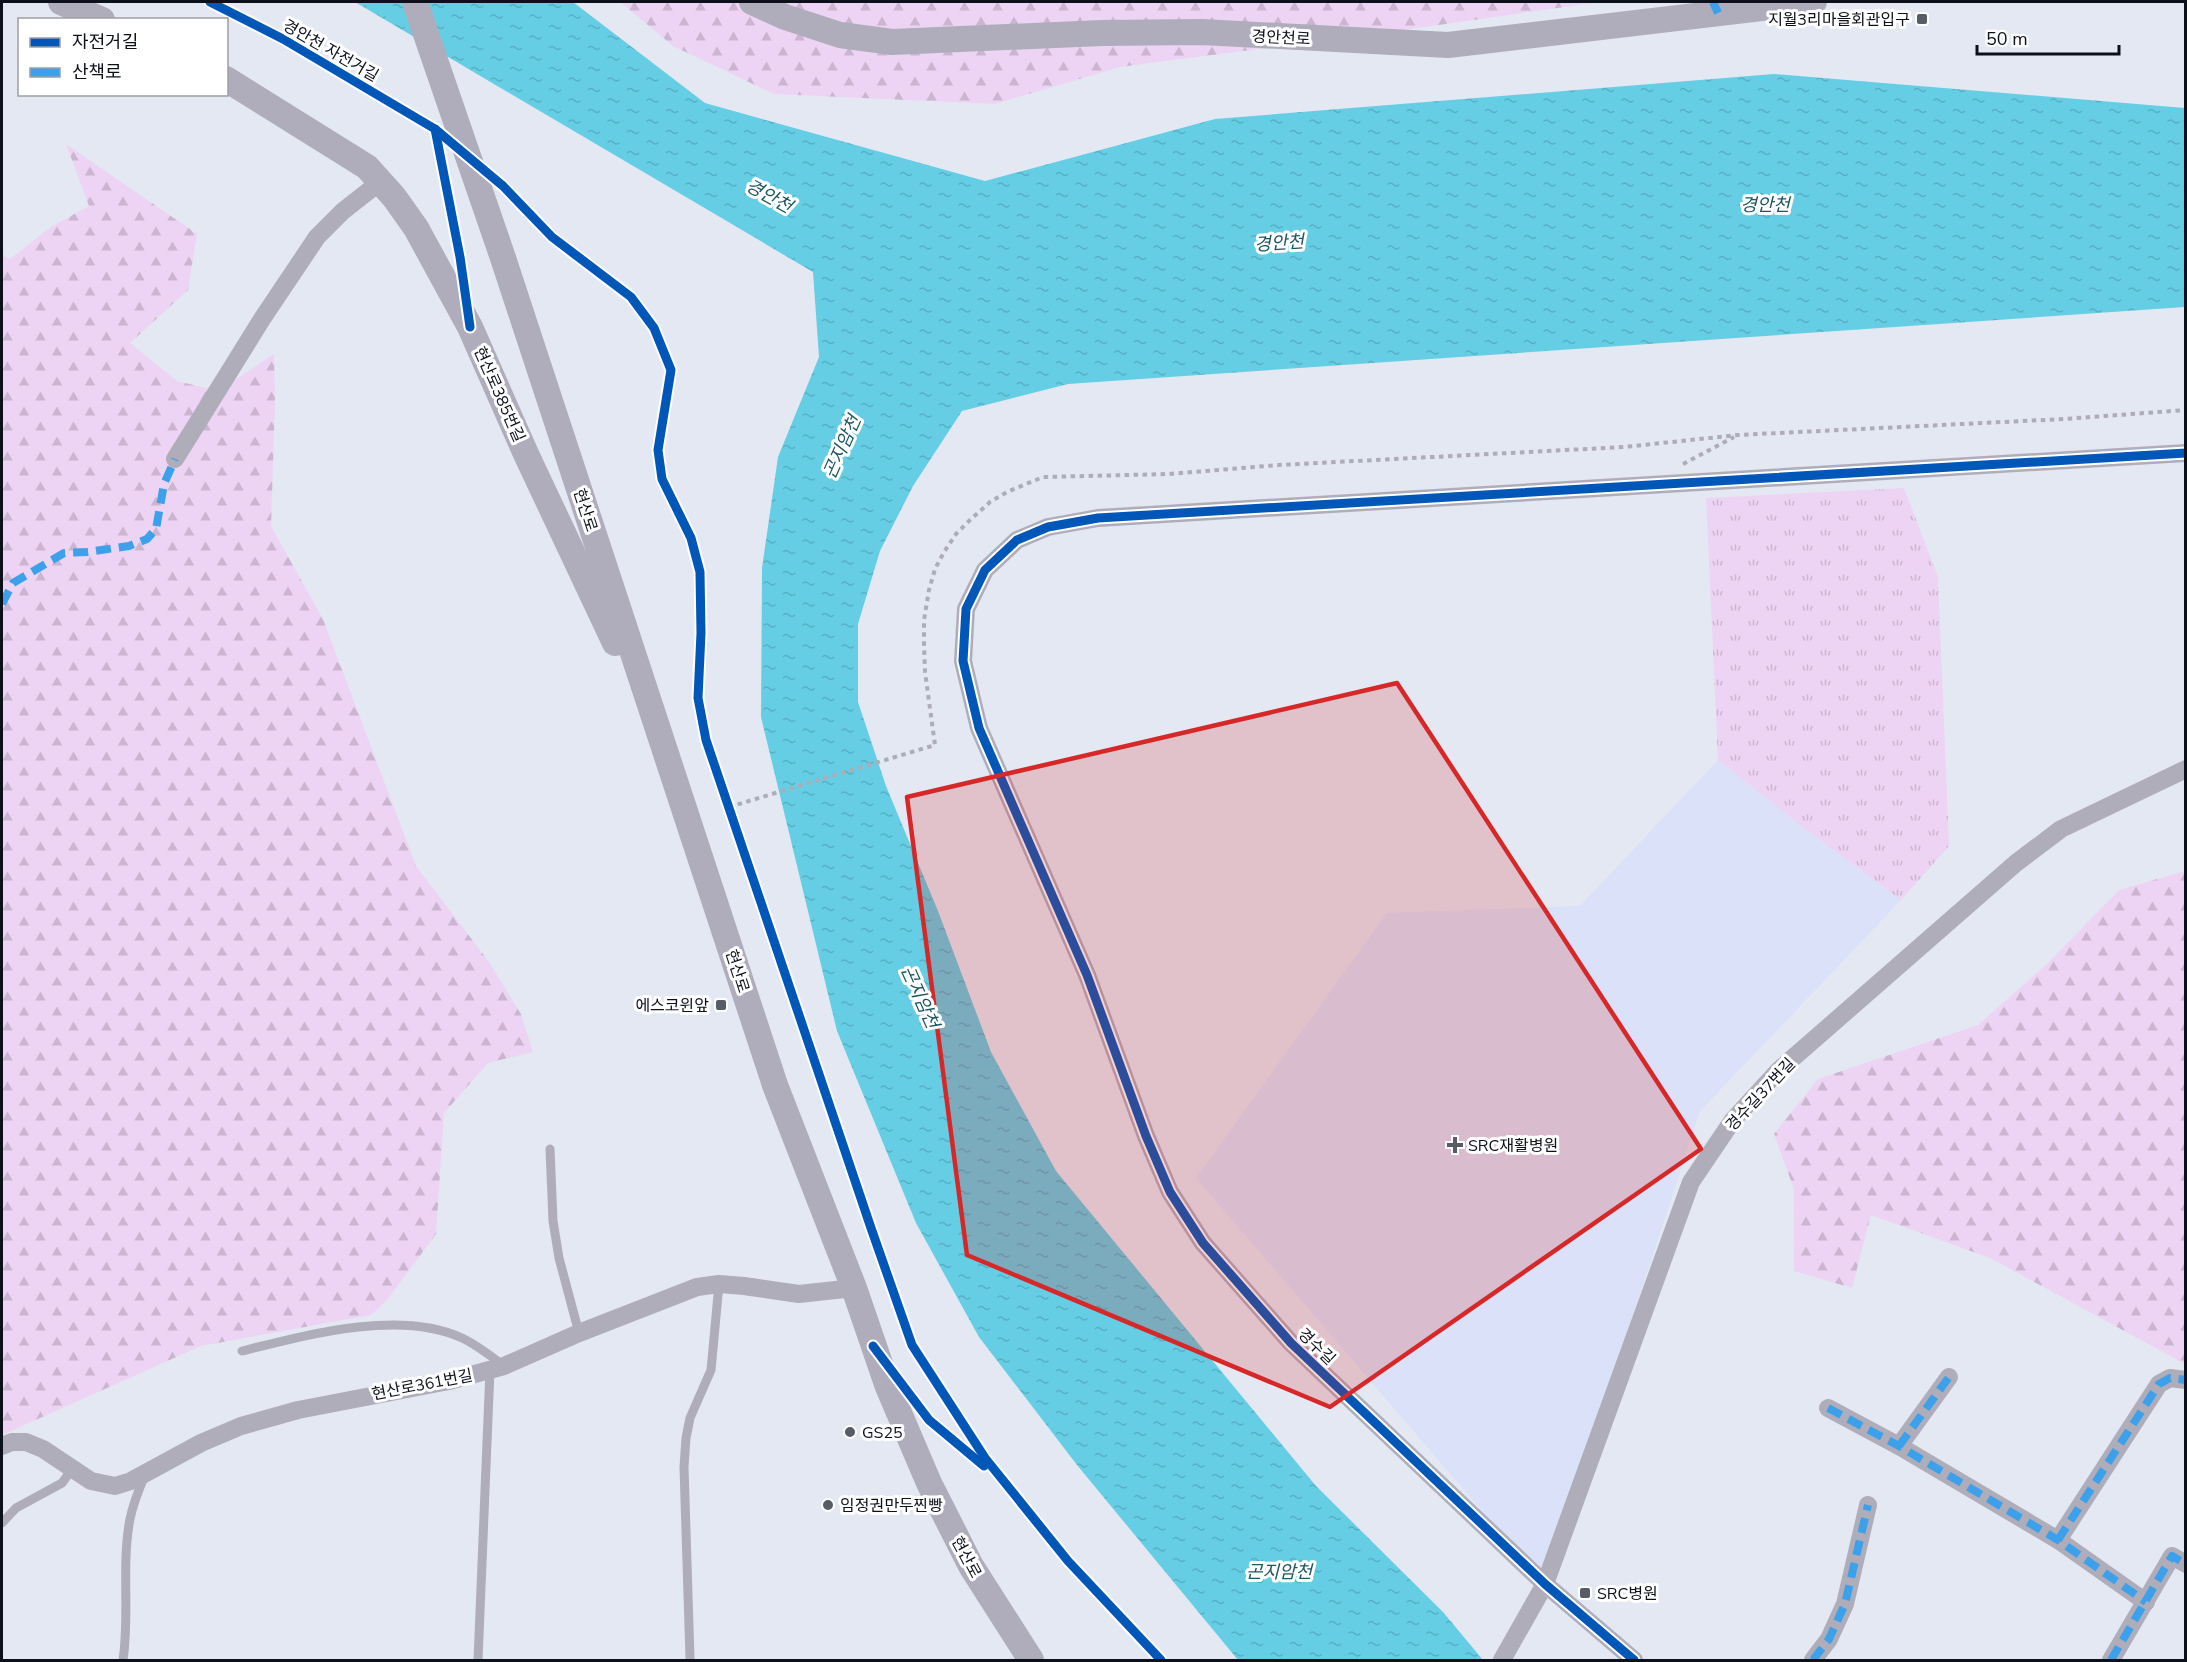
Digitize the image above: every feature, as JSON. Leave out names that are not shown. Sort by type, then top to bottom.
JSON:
[{"type":"street","points":[[62,2],[98,18]]},
{"type":"street","name":"현산로","points":[[415,2],[502,258],[775,1085],[854,1288],[888,1387],[930,1483],[971,1566],[1030,1660]]},
{"type":"street","name":"경안천로","points":[[752,2],[785,17],[840,35],[892,42],[1102,33],[1202,32],[1448,45],[1716,8],[1814,2]]},
{"type":"street","name":"현산로385번길","points":[[228,80],[367,167],[416,228],[470,327],[526,454],[666,753]]},
{"type":"street","points":[[175,459],[262,318],[317,237],[343,211],[380,182]]},
{"type":"street","name":"경수길","points":[[1634,1660],[1545,1584],[1291,1343],[1203,1243],[1170,1192],[1087,975],[979,728],[963,661],[966,609],[985,570],[1017,540],[1048,527],[1098,518],[2186,453]]},
{"type":"street","name":"경수길37번길","points":[[1502,1660],[1545,1584],[1691,1182],[1733,1120],[1778,1071],[2061,828],[2186,769]]},
{"type":"street","name":"현산로361번길","points":[[2,1446],[12,1442],[26,1442],[43,1449],[91,1481],[115,1486],[131,1481],[201,1443],[241,1426],[298,1410],[449,1381],[497,1368],[697,1287],[719,1284],[799,1294],[854,1288]]},
{"type":"street","points":[[1899,1446],[1949,1377]]},
{"type":"street","points":[[2058,1540],[2159,1384],[2170,1378],[2186,1380]]},
{"type":"street","points":[[1828,1408],[1899,1446],[2058,1540],[2146,1602]]},
{"type":"street","points":[[1813,1660],[1829,1639],[1845,1604],[1868,1505]]},
{"type":"street","points":[[2111,1660],[2172,1556],[2186,1564]]},
{"type":"lane","points":[[550,1149],[553,1221],[559,1258],[579,1333]]},
{"type":"lane","points":[[690,1658],[684,1467],[686,1438],[690,1418],[711,1370],[719,1284]]},
{"type":"lane","points":[[242,1351],[320,1332],[402,1325],[430,1328],[462,1337],[497,1368],[478,1660]]},
{"type":"lane","points":[[2,1523],[16,1508],[62,1483],[73,1468]]},
{"type":"lane","points":[[123,1660],[127,1631],[126,1565],[130,1520],[136,1495],[146,1473]]},
{"type":"path","points":[[1043,477],[1169,474],[1279,465],[1624,447],[1738,435],[2186,410]]},
{"type":"path","points":[[1658,484],[1674,468],[1738,435]]},
{"type":"path","points":[[729,807],[924,748]]},
{"type":"path","points":[[725,796],[733,818]]},
{"type":"highlighted area","points":[[1397,683],[1701,1149],[1330,1407],[967,1255],[907,797]]},
{"type":"shaded area","name":"SRC재활병원","points":[[1718,760],[1801,826],[1901,900],[1700,1111],[1545,1584],[1196,1178],[1387,913],[1580,906]]},
{"type":"green space","points":[[620,2],[1600,2],[1120,67],[995,104],[774,94],[673,46]]},
{"type":"green space","points":[[66,144],[197,234],[188,290],[130,343],[177,381],[218,391],[274,354],[275,403],[271,526],[323,619],[416,866],[489,962],[521,1014],[533,1052],[488,1063],[444,1113],[436,1234],[387,1300],[371,1315],[201,1346],[2,1435],[2,255],[10,259],[51,227],[89,206]]},
{"type":"green space","points":[[1904,488],[1938,577],[1949,846],[1901,900],[1801,826],[1718,760],[1706,498]]},
{"type":"green space","points":[[2185,871],[2185,1364],[1990,1258],[1871,1215],[1852,1288],[1794,1271],[1794,1189],[1774,1134],[1818,1079],[1978,1025],[2047,964],[2119,890]]},
{"type":"water","name":"경안천","points":[[355,2],[573,2],[705,103],[985,181],[1215,119],[1774,74],[2185,108],[2185,307],[1068,384],[962,411],[913,486],[880,551],[858,624],[858,702],[886,786],[938,911],[991,1052],[1056,1171],[1316,1486],[1443,1612],[1483,1660],[1238,1660],[1077,1465],[979,1337],[916,1223],[837,1031],[761,717],[762,568],[778,457],[819,357],[813,272]]},
{"type":"marked path","points":[[1713,2],[1718,13]]},
{"type":"marked path","points":[[2,604],[13,583],[64,553],[129,546],[147,539],[156,529],[164,484],[175,459]]},
{"type":"marked path","points":[[1899,1446],[1949,1377]]},
{"type":"marked path","points":[[2058,1540],[2159,1384],[2170,1378],[2186,1380]]},
{"type":"marked path","points":[[1828,1408],[1899,1446],[2058,1540],[2146,1602]]},
{"type":"marked path","points":[[1813,1660],[1829,1639],[1845,1604],[1868,1505]]},
{"type":"marked path","points":[[2111,1660],[2172,1556],[2186,1564]]},
{"type":"cycle path","name":"경안천 자전거길","points":[[210,2],[283,39],[435,129],[503,186],[552,237],[631,297],[654,328],[671,370],[658,450],[662,479],[691,538],[700,572],[701,633],[698,698],[706,740],[912,1345],[985,1458],[1068,1561],[1161,1660]]},
{"type":"cycle path","points":[[435,129],[460,257],[470,327]]},
{"type":"cycle path","points":[[1634,1660],[1545,1584],[1291,1343],[1203,1243],[1170,1192],[1146,1136],[1087,975],[979,728],[963,661],[966,609],[985,570],[1017,540],[1048,527],[1098,518],[2186,453]]},
{"type":"cycle path","points":[[873,1346],[929,1420],[984,1466]]},
{"type":"place","name":"지월3리마을회관입구","points":[[1922,19]]},
{"type":"place","name":"에스코윈앞","points":[[721,1005]]},
{"type":"place","name":"SRC재활병원","points":[[1455,1145]]},
{"type":"place","name":"GS25","points":[[850,1432]]},
{"type":"place","name":"임정권만두찐빵","points":[[828,1505]]},
{"type":"place","name":"SRC병원","points":[[1585,1593]]},
{"type":"water label","name":"곤지암천","points":[[842,447]]},
{"type":"water label","name":"곤지암천","points":[[920,997]]},
{"type":"water label","name":"곤지암천","points":[[1279,1572]]}]
